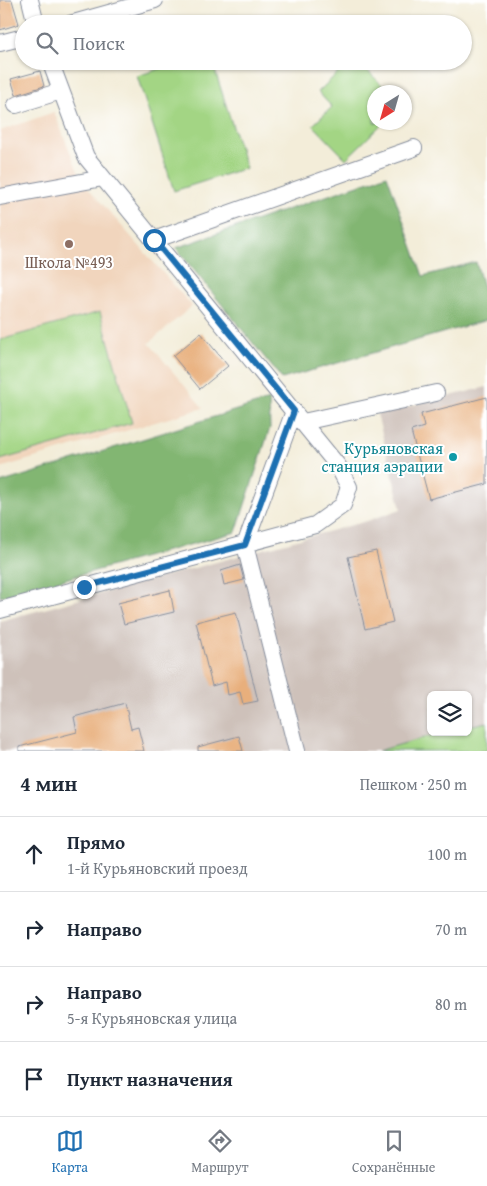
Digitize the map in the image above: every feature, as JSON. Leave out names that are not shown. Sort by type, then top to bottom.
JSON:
[{"type":"street","points":[[30,0],[34,15]]},
{"type":"street","points":[[102,15],[155,0]]},
{"type":"street","points":[[0,43],[15,39]]},
{"type":"street","points":[[0,610],[316,525],[343,504],[349,487],[338,466],[86,157],[53,70]]},
{"type":"street","points":[[16,105],[61,91]]},
{"type":"street","points":[[154,240],[414,148]]},
{"type":"street","points":[[0,197],[103,178]]},
{"type":"street","points":[[298,416],[436,393]]},
{"type":"street","points":[[297,751],[245,545],[298,416]]},
{"type":"shaded area","name":"Школа №493","points":[[54,112],[82,181],[192,306],[149,343],[203,408],[0,468],[0,131]]},
{"type":"shaded area","points":[[487,387],[487,751],[0,751],[0,621],[367,521],[401,509],[377,414]]},
{"type":"green space","points":[[156,70],[215,70],[246,168],[174,191],[137,76]]},
{"type":"green space","points":[[341,70],[367,70],[382,85],[367,85],[367,130],[376,130],[346,159],[313,125],[332,107],[318,92]]},
{"type":"green space","points":[[387,175],[423,276],[476,262],[487,301],[487,320],[282,379],[176,248]]},
{"type":"green space","points":[[100,312],[132,423],[0,460],[0,340]]},
{"type":"green space","points":[[269,400],[270,428],[236,532],[0,597],[0,483]]},
{"type":"green space","points":[[487,722],[487,751],[378,751],[430,736],[472,736],[472,725]]},
{"type":"building","points":[[0,0],[12,0],[16,15],[15,25],[0,30]]},
{"type":"building","points":[[40,71],[44,86],[16,95],[11,79]]},
{"type":"building","points":[[201,333],[228,366],[200,389],[173,356]]},
{"type":"building","name":"Курьяновская станция аэрации","points":[[487,397],[487,484],[429,499],[411,431],[424,427],[421,414]]},
{"type":"building","points":[[376,551],[393,622],[365,629],[348,557]]},
{"type":"building","points":[[240,565],[244,580],[224,585],[221,571]]},
{"type":"building","points":[[170,590],[174,612],[124,624],[118,603]]},
{"type":"building","points":[[236,612],[258,701],[243,704],[240,692],[228,695],[226,682],[212,686],[196,622]]},
{"type":"building","points":[[125,703],[131,729],[138,727],[144,751],[19,751],[19,747],[77,732],[74,717]]},
{"type":"building","points":[[239,736],[243,751],[198,751],[198,747]]},
{"type":"place","name":"Школа №493","points":[[69,244]]},
{"type":"place","name":"Курьяновская станция аэрации","points":[[453,457]]},
{"type":"route","points":[[84,587],[245,545],[294,411],[154,240]]}]
